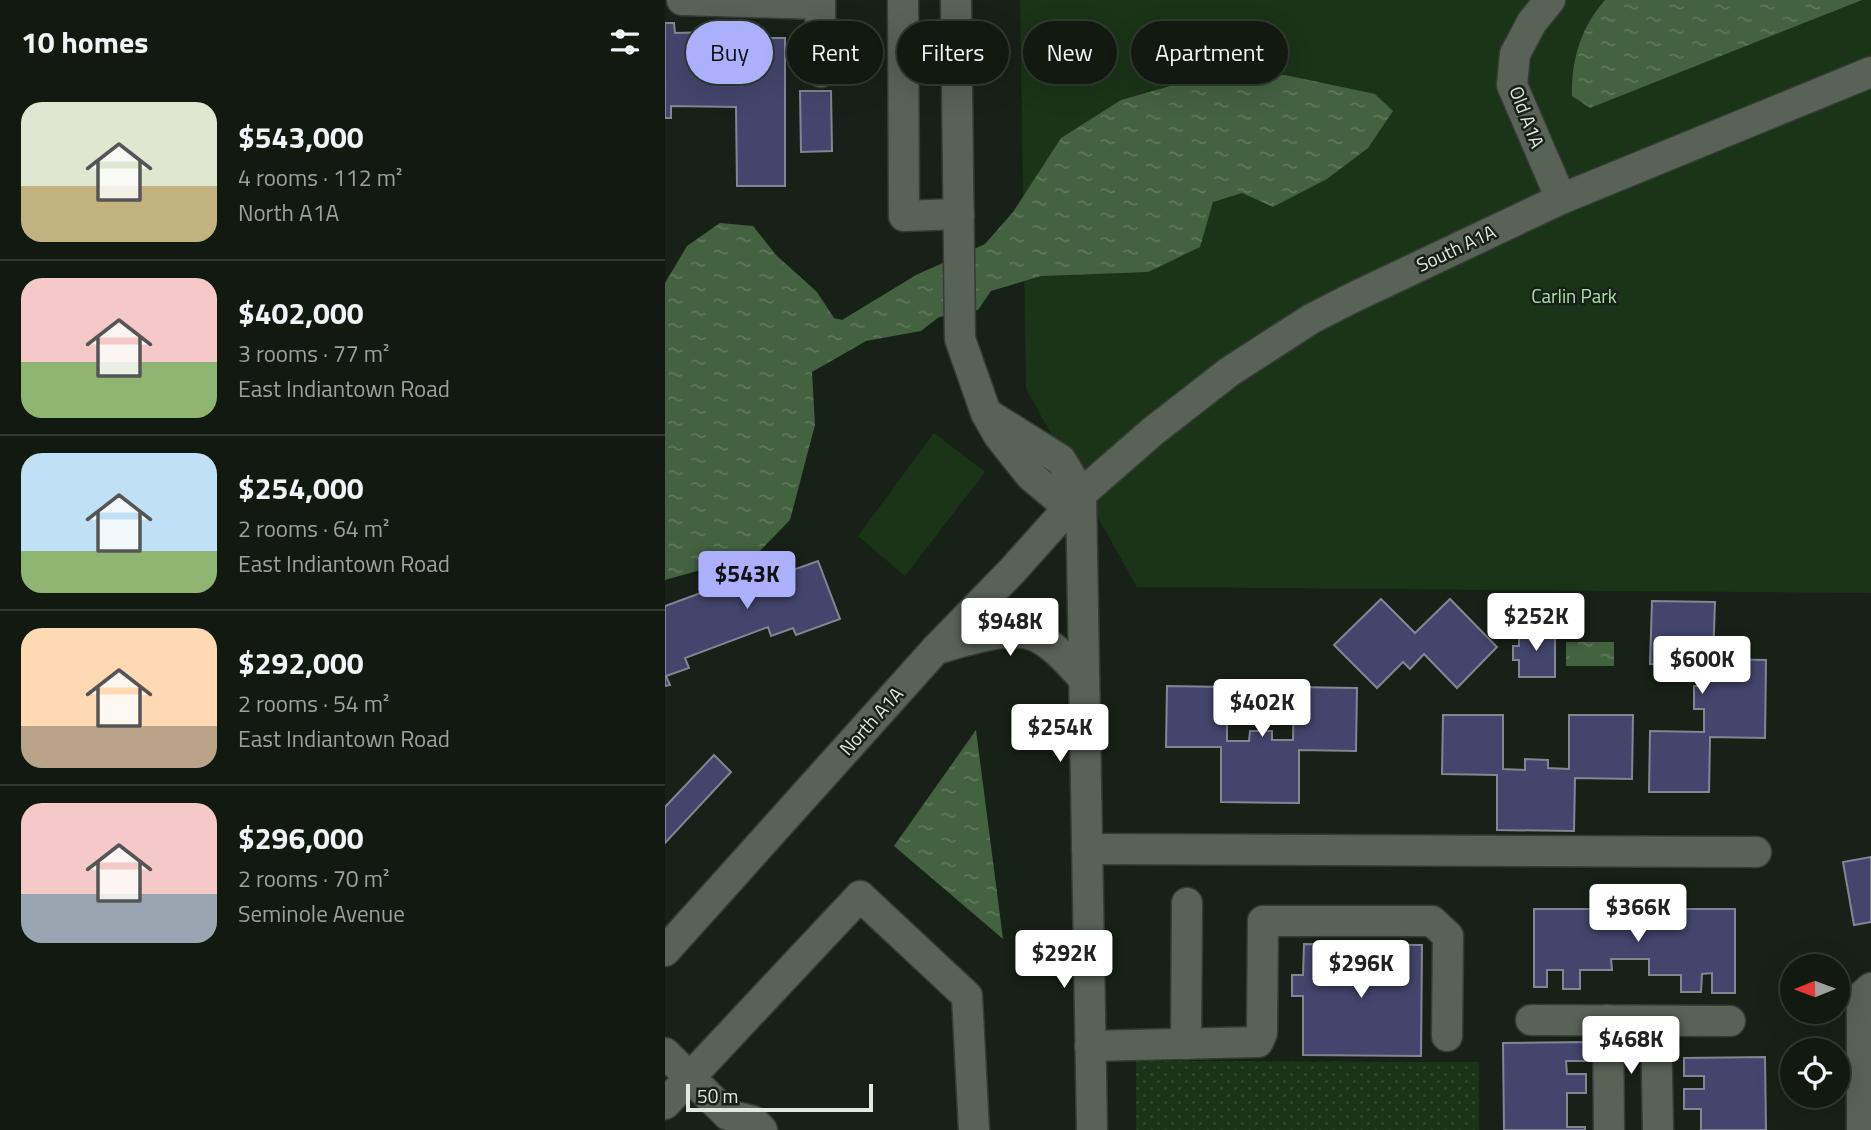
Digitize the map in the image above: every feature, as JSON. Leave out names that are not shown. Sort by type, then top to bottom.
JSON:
[{"type":"street","points":[[682,0],[820,2],[820,21]]},
{"type":"street","points":[[903,0],[904,216],[959,215]]},
{"type":"street","points":[[956,0],[960,339],[986,413],[1061,460],[1081,494],[1092,1130]]},
{"type":"street","name":"Old A1A","points":[[1550,0],[1532,22],[1515,54],[1511,85],[1561,199]]},
{"type":"street","name":"South A1A","points":[[1081,494],[1152,432],[1229,373],[1311,319],[1561,199],[1871,72]]},
{"type":"street","name":"North A1A","points":[[665,951],[936,649],[1012,571],[1081,494]]},
{"type":"street","points":[[936,649],[994,634],[1036,636],[1058,651],[1084,679]]},
{"type":"street","points":[[1087,849],[1756,852]]},
{"type":"street","points":[[665,1104],[860,896],[967,996],[974,1130]]},
{"type":"street","points":[[1186,1044],[1187,903]]},
{"type":"street","points":[[1090,1046],[1258,1042],[1262,1033],[1263,921],[1432,921],[1448,936],[1447,1036]]},
{"type":"street","points":[[1862,1130],[1862,996],[1871,988]]},
{"type":"street","points":[[1531,1020],[1730,1021]]},
{"type":"street","points":[[1608,1020],[1609,1130]]},
{"type":"street","points":[[1656,1021],[1658,1130]]},
{"type":"street","points":[[665,1053],[729,1123],[753,1121],[762,1130]]},
{"type":"green space","name":"Carlin Park","points":[[1020,0],[1871,0],[1871,593],[1137,587],[1026,389]]},
{"type":"green space","points":[[934,433],[985,472],[905,576],[858,536]]},
{"type":"green space","points":[[1136,1061],[1479,1062],[1479,1130],[1136,1130]]},
{"type":"water","points":[[1605,0],[1862,0],[1590,108],[1572,96],[1573,70],[1584,33]]},
{"type":"water","points":[[1288,76],[1375,94],[1393,111],[1368,148],[1327,179],[1273,207],[1242,193],[1213,202],[1200,247],[1148,272],[1041,276],[991,291],[978,310],[939,317],[921,331],[866,341],[812,372],[815,425],[790,520],[757,554],[665,580],[665,283],[687,246],[720,223],[753,226],[776,255],[817,292],[834,318],[842,320],[916,275],[985,244],[1013,212],[1061,138],[1121,100],[1177,84],[1288,84]]},
{"type":"water","points":[[1566,642],[1614,642],[1614,666],[1566,666]]},
{"type":"water","points":[[976,730],[1003,939],[894,846]]},
{"type":"building","points":[[665,23],[674,23],[675,33],[686,33],[686,84],[773,84],[773,38],[785,38],[785,186],[737,186],[736,107],[671,106],[671,118],[665,118]]},
{"type":"building","points":[[800,91],[831,91],[832,151],[801,152]]},
{"type":"building","points":[[790,560],[793,570],[818,561],[840,619],[796,635],[793,628],[771,636],[768,627],[685,658],[689,668],[666,676],[670,685],[665,686],[665,606]]},
{"type":"building","points":[[1381,599],[1415,633],[1450,599],[1497,647],[1457,688],[1424,654],[1410,669],[1403,662],[1377,688],[1334,645]]},
{"type":"building","points":[[1652,601],[1715,602],[1713,659],[1766,660],[1765,738],[1710,737],[1709,792],[1649,792],[1650,731],[1704,732],[1704,709],[1694,709],[1694,686],[1703,686],[1704,665],[1650,664]]},
{"type":"building","points":[[1519,629],[1555,629],[1555,677],[1519,677],[1519,660],[1513,660],[1513,646],[1519,646]]},
{"type":"building","points":[[1167,686],[1227,687],[1227,741],[1249,741],[1250,731],[1272,731],[1272,740],[1293,740],[1294,687],[1357,688],[1356,751],[1299,750],[1299,803],[1221,802],[1221,747],[1166,747]]},
{"type":"building","points":[[1443,715],[1503,715],[1503,769],[1525,770],[1525,759],[1548,760],[1548,768],[1569,769],[1569,715],[1633,715],[1632,779],[1575,778],[1574,831],[1497,830],[1497,775],[1442,774]]},
{"type":"building","points":[[714,755],[731,772],[665,843],[665,807]]},
{"type":"building","points":[[1871,857],[1871,922],[1854,925],[1843,862]]},
{"type":"building","points":[[1534,909],[1735,909],[1735,993],[1712,993],[1712,973],[1702,974],[1701,992],[1681,992],[1681,975],[1649,975],[1649,959],[1611,959],[1612,970],[1580,970],[1580,989],[1563,989],[1563,970],[1547,970],[1547,987],[1534,987]]},
{"type":"building","points":[[1304,944],[1422,945],[1421,1056],[1303,1055],[1303,996],[1292,996],[1292,975],[1303,975]]},
{"type":"building","points":[[1588,1042],[1588,1061],[1566,1061],[1567,1074],[1586,1074],[1586,1093],[1567,1093],[1567,1127],[1585,1127],[1585,1130],[1504,1130],[1503,1043]]},
{"type":"building","points":[[1765,1057],[1766,1130],[1701,1130],[1701,1109],[1684,1109],[1684,1089],[1704,1089],[1704,1076],[1684,1076],[1684,1058]]}]
